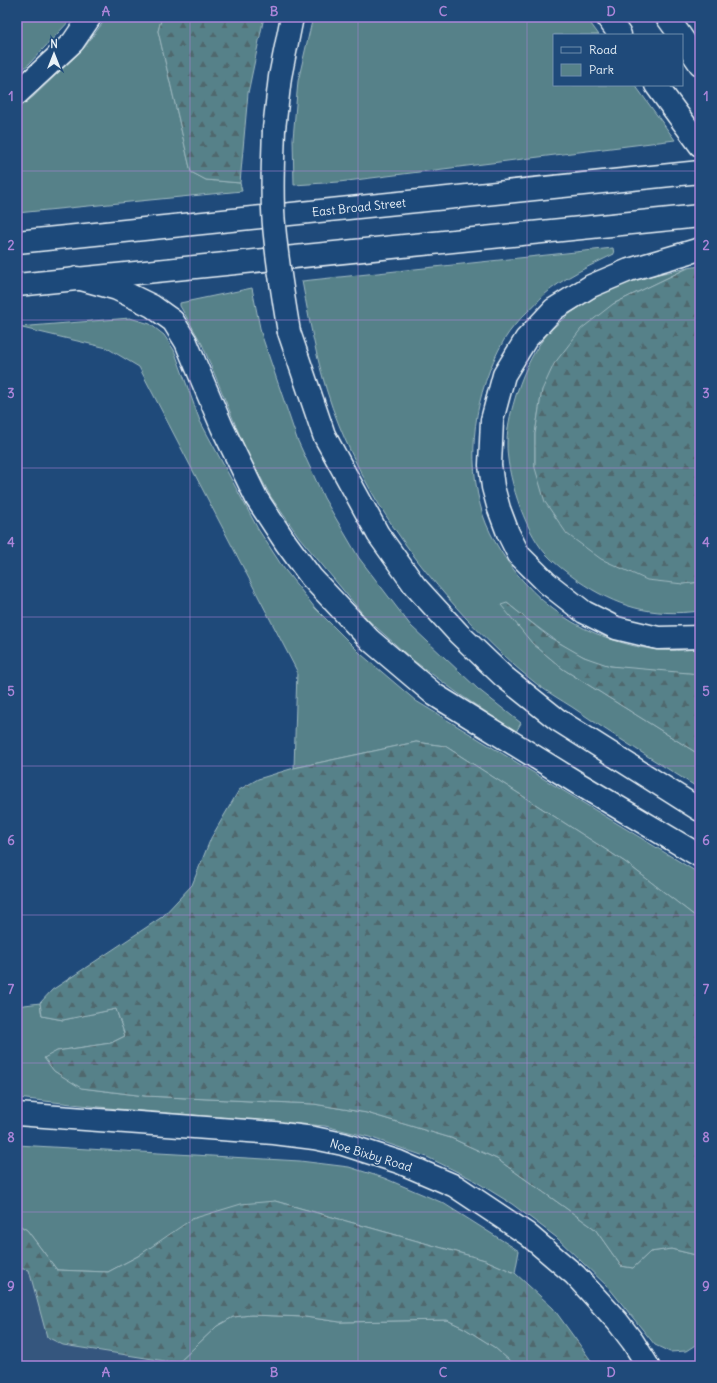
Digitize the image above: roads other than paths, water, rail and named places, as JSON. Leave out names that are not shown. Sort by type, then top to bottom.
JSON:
[{"type":"main road","points":[[17,94],[73,42],[90,17]]},
{"type":"main road","points":[[292,17],[280,77],[274,129],[272,173],[274,223],[279,273],[289,332],[324,435],[378,534],[415,586],[459,634],[503,676],[558,720],[700,810]]},
{"type":"main road","points":[[607,17],[619,34]]},
{"type":"main road","points":[[667,17],[679,34]]},
{"type":"main road","points":[[683,39],[700,64]]},
{"type":"main road","points":[[657,86],[700,146]]},
{"type":"main road","name":"East Broad Street","points":[[17,242],[700,172]]},
{"type":"main road","points":[[17,285],[700,216]]},
{"type":"main road","points":[[700,249],[629,270],[591,286],[554,309],[526,339],[504,375],[492,420],[490,465],[493,487],[508,533],[519,555],[547,583],[584,612],[616,628],[658,638],[700,638]]},
{"type":"main road","points":[[77,278],[118,289],[152,306],[173,321],[186,342],[222,427],[257,499],[286,543],[311,577],[370,640],[435,695],[579,784],[700,856]]},
{"type":"main road","name":"Noe Bixby Road","points":[[17,1114],[274,1132],[343,1144],[399,1162],[454,1186],[527,1234],[576,1275],[617,1321],[633,1342],[648,1366]]}]
